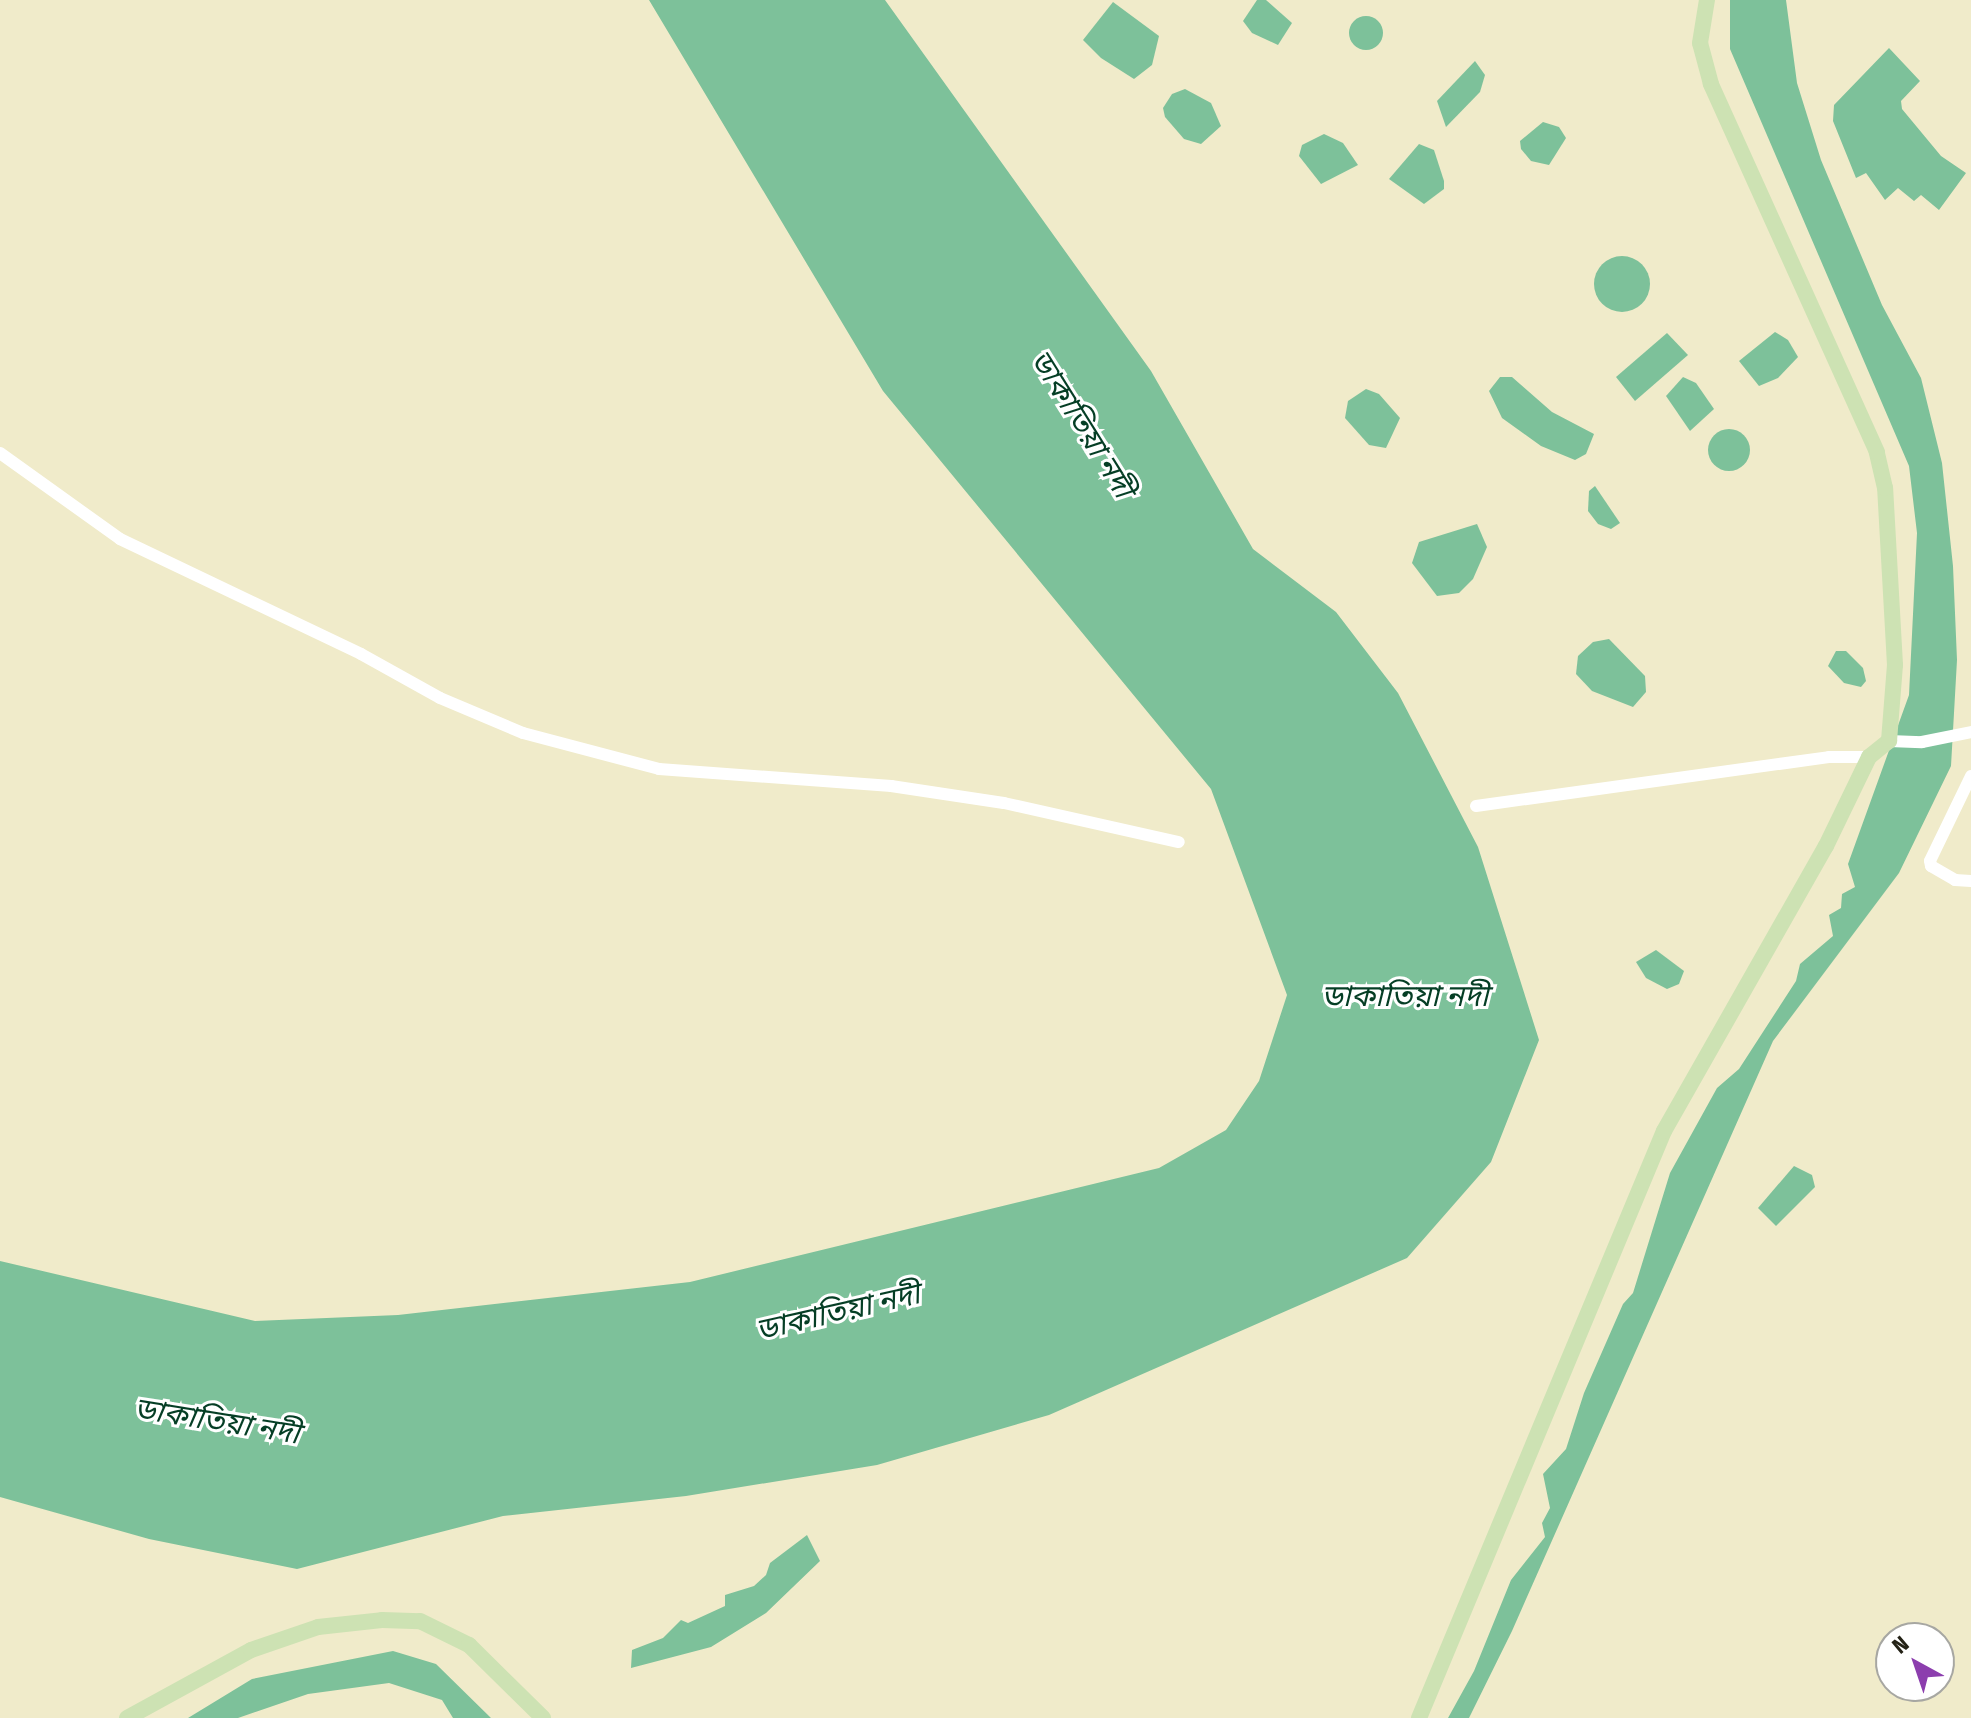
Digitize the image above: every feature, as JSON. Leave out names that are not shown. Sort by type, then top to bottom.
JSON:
[{"type":"main road","points":[[1419,1718],[1664,1131],[1826,846],[1869,757],[1889,741],[1895,665],[1885,488],[1877,452],[1711,84],[1700,43],[1707,0]]},
{"type":"main road","points":[[127,1718],[251,1650],[318,1627],[382,1620],[420,1621],[469,1645],[543,1718]]},
{"type":"street","points":[[0,453],[120,539],[361,654],[440,698],[523,733],[659,769],[891,786],[1004,803],[1179,842]]},
{"type":"street","points":[[1889,741],[1922,742],[1971,732]]},
{"type":"street","points":[[1476,806],[1829,757],[1869,757]]},
{"type":"street","points":[[1971,776],[1930,861],[1931,866],[1955,880],[1971,881]]},
{"type":"water","name":"ডাকাতিয়া নদী","points":[[649,0],[885,0],[1151,371],[1253,549],[1336,612],[1398,693],[1478,847],[1539,1040],[1491,1162],[1407,1258],[1049,1415],[877,1465],[686,1496],[503,1516],[297,1569],[149,1539],[0,1497],[0,1261],[255,1321],[398,1315],[690,1282],[1159,1168],[1226,1130],[1259,1081],[1287,995],[1211,789],[883,391]]},
{"type":"water","points":[[1257,0],[1266,0],[1292,23],[1278,45],[1252,33],[1243,21]]},
{"type":"water","points":[[1730,0],[1786,0],[1797,83],[1821,160],[1882,305],[1921,378],[1942,463],[1953,566],[1957,660],[1951,766],[1899,873],[1773,1041],[1512,1631],[1469,1718],[1448,1718],[1474,1671],[1511,1580],[1545,1537],[1542,1523],[1550,1508],[1543,1474],[1566,1449],[1584,1393],[1623,1304],[1633,1293],[1670,1173],[1717,1088],[1739,1069],[1796,981],[1800,964],[1833,936],[1829,915],[1841,908],[1842,894],[1855,887],[1848,864],[1909,695],[1917,533],[1909,466],[1730,49]]},
{"type":"water","points":[[1113,2],[1159,36],[1152,65],[1134,79],[1101,58],[1083,40]]},
{"type":"water","points":[[1366,16],[1378,21],[1383,33],[1378,45],[1366,50],[1354,45],[1349,33],[1354,21]]},
{"type":"water","points":[[1889,48],[1920,81],[1901,101],[1902,109],[1941,156],[1966,173],[1939,210],[1921,195],[1914,201],[1898,188],[1885,200],[1866,173],[1856,178],[1833,121],[1834,105]]},
{"type":"water","points":[[1475,61],[1485,75],[1480,92],[1446,127],[1437,101]]},
{"type":"water","points":[[1185,89],[1211,103],[1221,126],[1201,144],[1184,139],[1165,117],[1163,108],[1172,94]]},
{"type":"water","points":[[1543,122],[1559,127],[1566,138],[1549,165],[1531,161],[1521,149],[1520,141]]},
{"type":"water","points":[[1324,134],[1343,143],[1358,165],[1321,184],[1299,156],[1302,145]]},
{"type":"water","points":[[1419,144],[1434,150],[1444,181],[1444,189],[1424,204],[1389,179]]},
{"type":"water","points":[[1622,256],[1642,264],[1650,284],[1642,304],[1622,312],[1602,304],[1594,284],[1602,264]]},
{"type":"water","points":[[1775,332],[1788,340],[1798,357],[1778,378],[1759,386],[1739,361]]},
{"type":"water","points":[[1667,333],[1688,355],[1635,401],[1616,377]]},
{"type":"water","points":[[1500,377],[1512,377],[1552,412],[1594,434],[1586,454],[1575,460],[1541,446],[1502,418],[1489,391]]},
{"type":"water","points":[[1683,377],[1696,383],[1714,409],[1690,431],[1666,396]]},
{"type":"water","points":[[1366,389],[1379,394],[1400,418],[1386,448],[1369,445],[1345,418],[1348,401]]},
{"type":"water","points":[[1729,429],[1744,435],[1750,450],[1744,465],[1729,471],[1714,465],[1708,450],[1714,435]]},
{"type":"water","points":[[1595,486],[1620,523],[1611,529],[1598,524],[1588,511],[1589,491]]},
{"type":"water","points":[[1477,524],[1487,547],[1473,579],[1459,593],[1437,596],[1412,563],[1419,542]]},
{"type":"water","points":[[1609,639],[1645,676],[1646,692],[1633,707],[1592,691],[1576,674],[1578,656],[1593,642]]},
{"type":"water","points":[[1836,651],[1846,651],[1863,668],[1866,681],[1861,687],[1844,683],[1828,666]]},
{"type":"water","points":[[1656,950],[1684,971],[1679,984],[1667,989],[1646,978],[1636,962]]},
{"type":"water","points":[[1794,1166],[1812,1175],[1815,1187],[1776,1226],[1758,1208]]},
{"type":"water","points":[[807,1535],[820,1561],[766,1613],[711,1647],[631,1668],[632,1650],[663,1638],[681,1620],[688,1623],[725,1606],[725,1595],[754,1586],[766,1575],[770,1563]]},
{"type":"water","points":[[393,1651],[436,1664],[491,1718],[453,1718],[442,1700],[389,1683],[308,1694],[238,1718],[188,1718],[252,1679]]}]
